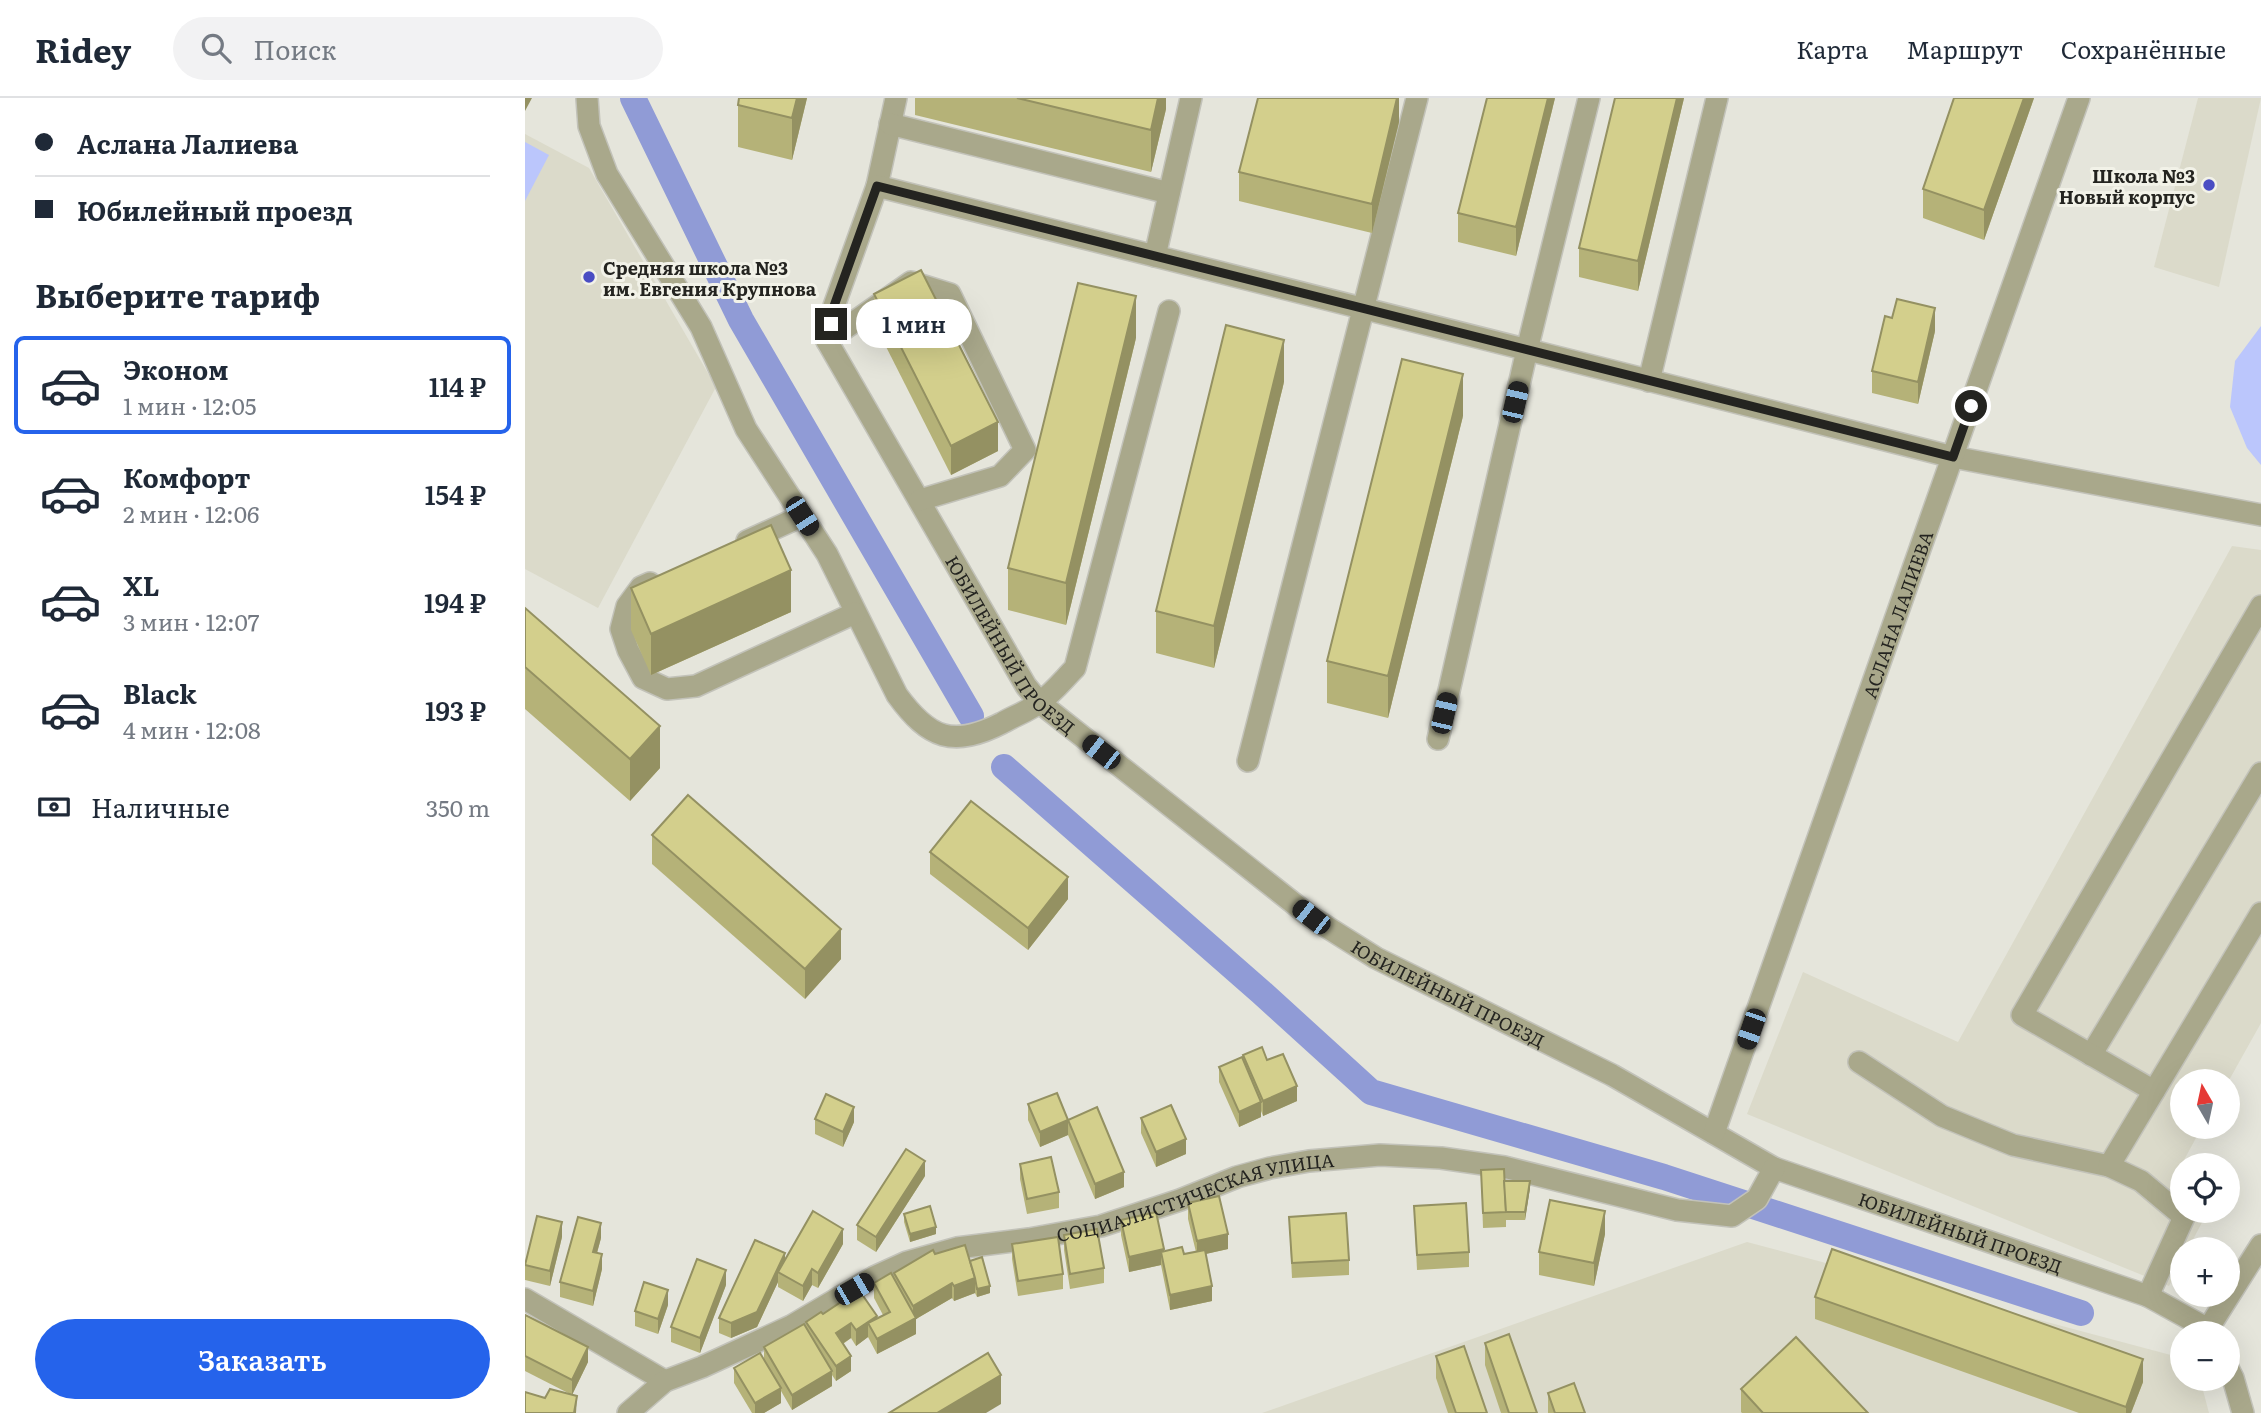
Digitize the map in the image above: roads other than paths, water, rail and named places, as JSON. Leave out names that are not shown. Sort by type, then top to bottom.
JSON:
[{"type":"street","points":[[587,98],[589,126],[607,174],[701,327],[746,429],[827,554],[897,695],[911,714],[927,728],[944,736],[964,737],[981,733],[1040,703],[1075,668],[1169,311]]},
{"type":"street","points":[[827,341],[834,306],[877,186],[895,98]]},
{"type":"street","points":[[1248,761],[1417,98]]},
{"type":"street","points":[[1438,739],[1527,350],[1589,98]]},
{"type":"street","points":[[1649,380],[1717,98]]},
{"type":"street","name":"АСЛАНА ЛАЛИЕВА","points":[[1714,1133],[2079,98]]},
{"type":"street","points":[[1155,256],[1187,99]]},
{"type":"street","points":[[890,124],[1169,193]]},
{"type":"street","points":[[877,186],[1953,457],[2261,515]]},
{"type":"street","points":[[827,341],[911,282],[950,294],[1025,450],[1000,476],[920,500]]},
{"type":"street","name":"ЮБИЛЕЙНЫЙ ПРОЕЗД","points":[[827,341],[1026,686],[1040,703],[1311,917],[1375,958],[1612,1075],[1774,1168],[2148,1296],[2192,1321]]},
{"type":"street","points":[[728,549],[802,516]]},
{"type":"street","points":[[666,576],[641,587],[627,606],[621,629],[628,650],[643,678],[667,689],[696,686],[855,613]]},
{"type":"street","points":[[2154,1091],[2022,1016],[2261,606]]},
{"type":"street","points":[[2091,1055],[2261,774]]},
{"type":"street","points":[[2109,1166],[2261,913]]},
{"type":"street","points":[[1859,1062],[1942,1116],[2013,1145],[2109,1166],[2141,1181],[2184,1217],[2148,1296]]},
{"type":"street","name":"СОЦИАЛИСТИЧЕСКАЯ УЛИЦА","points":[[628,1413],[665,1381],[791,1326],[874,1277],[907,1262],[957,1248],[1101,1226],[1180,1200],[1237,1177],[1270,1168],[1309,1161],[1380,1155],[1441,1158],[1504,1167],[1677,1210],[1732,1216],[1757,1199],[1774,1168]]},
{"type":"street","points":[[2216,1321],[2261,1245]]},
{"type":"street","points":[[525,1299],[665,1381]]},
{"type":"street","points":[[2236,1391],[2242,1413]]},
{"type":"waterway","points":[[633,98],[741,320],[971,716]]},
{"type":"waterway","points":[[1004,767],[1371,1092],[1664,1177],[2081,1313]]},
{"type":"place","name":"Школа №3 Новый корпус","points":[[2209,185]]},
{"type":"place","name":"Средняя школа №3 им. Евгения Крупнова","points":[[589,277]]}]
